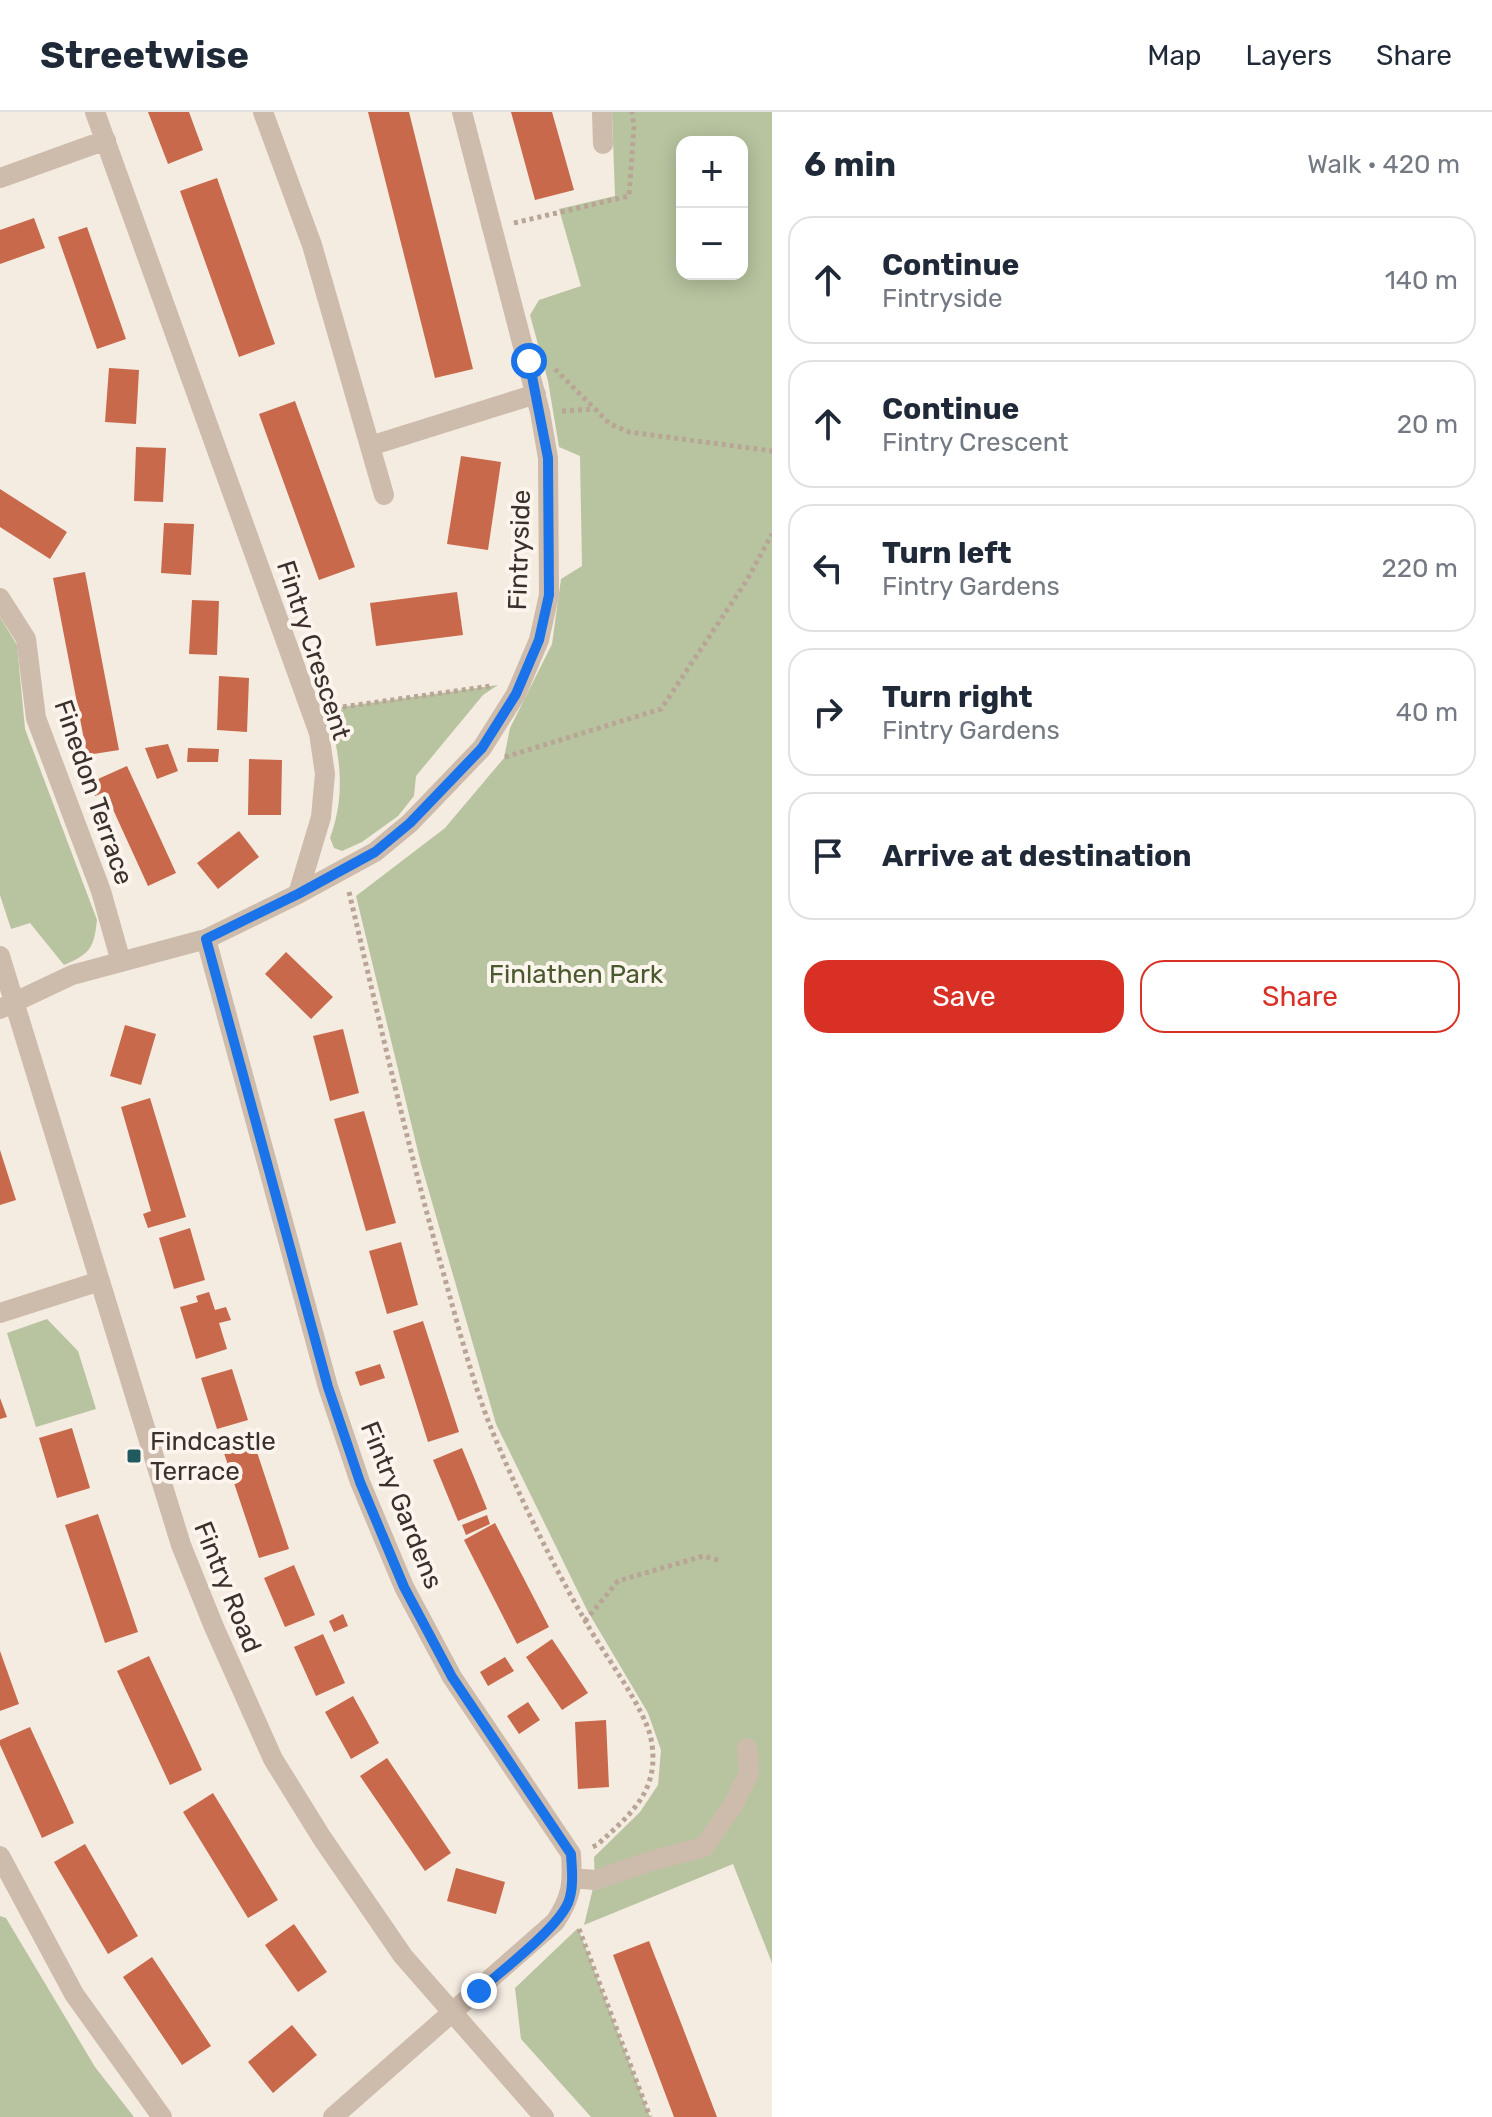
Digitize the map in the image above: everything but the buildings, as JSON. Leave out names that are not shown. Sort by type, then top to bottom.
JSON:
[{"type":"street","name":"Fintry Crescent","points":[[95,112],[319,733],[325,774],[321,817],[298,894]]},
{"type":"street","points":[[263,112],[312,245],[384,495]]},
{"type":"street","name":"Fintryside","points":[[298,894],[375,852],[410,823],[482,748],[516,694],[539,640],[549,595],[548,458],[529,361],[462,112]]},
{"type":"street","points":[[602,112],[603,144]]},
{"type":"street","points":[[0,178],[106,140]]},
{"type":"street","points":[[370,446],[536,394]]},
{"type":"street","name":"Finedon Terrace","points":[[0,598],[26,639],[36,718],[101,891],[121,962]]},
{"type":"street","points":[[7,1005],[72,975],[206,939],[298,894]]},
{"type":"street","name":"Fintry Gardens","points":[[206,939],[328,1387],[360,1482],[404,1587],[452,1677],[571,1854],[572,1878]]},
{"type":"street","name":"Fintry Road","points":[[0,956],[7,1005],[100,1281],[181,1545],[273,1759],[322,1838],[403,1956],[544,2117]]},
{"type":"street","points":[[0,1313],[100,1281]]},
{"type":"street","points":[[333,2117],[555,1922],[569,1902],[572,1878],[595,1880],[704,1847],[733,1805],[749,1773],[747,1748]]},
{"type":"street","points":[[0,1856],[74,1994],[162,2117]]},
{"type":"path","points":[[493,228],[629,196],[634,127],[632,112]]},
{"type":"path","points":[[529,361],[544,357],[610,424],[629,432],[772,451]]},
{"type":"path","points":[[482,748],[504,758],[661,709],[747,580],[772,534]]},
{"type":"path","points":[[326,709],[498,685],[516,694]]},
{"type":"path","points":[[342,871],[414,1166],[490,1427],[585,1621],[642,1715],[651,1736],[651,1777],[634,1811],[597,1845],[587,1848]]},
{"type":"path","points":[[585,1621],[618,1581],[703,1556],[718,1560]]},
{"type":"path","points":[[577,1924],[650,2117]]},
{"type":"green space","name":"Finlathen Park","points":[[612,112],[772,112],[772,1963],[733,1864],[584,1925],[595,1880],[594,1857],[640,1812],[658,1785],[661,1750],[648,1713],[587,1610],[496,1424],[421,1164],[356,896],[445,828],[504,758],[510,728],[552,644],[561,579],[582,566],[580,456],[559,447],[548,381],[530,315],[539,300],[581,286],[559,209],[615,196]]},
{"type":"green space","points":[[0,617],[17,645],[25,729],[97,920],[89,949],[64,965],[30,923],[11,929],[0,895]]},
{"type":"green space","points":[[498,685],[483,695],[416,776],[414,796],[398,816],[362,842],[342,851],[334,848],[330,838],[338,806],[340,774],[326,709]]},
{"type":"green space","points":[[47,1319],[78,1351],[96,1409],[36,1427],[7,1333]]},
{"type":"green space","points":[[0,1916],[6,1918],[95,2067],[134,2117],[0,2117]]},
{"type":"green space","points":[[578,1928],[650,2117],[591,2117],[521,2039],[515,1988]]},
{"type":"place","name":"Findcastle Terrace","points":[[134,1456]]},
{"type":"route","points":[[479,1991],[555,1922],[569,1902],[571,1854],[452,1677],[404,1587],[360,1482],[328,1387],[206,939],[375,852],[410,823],[482,748],[516,694],[539,640],[549,595],[548,458],[529,361]]}]
